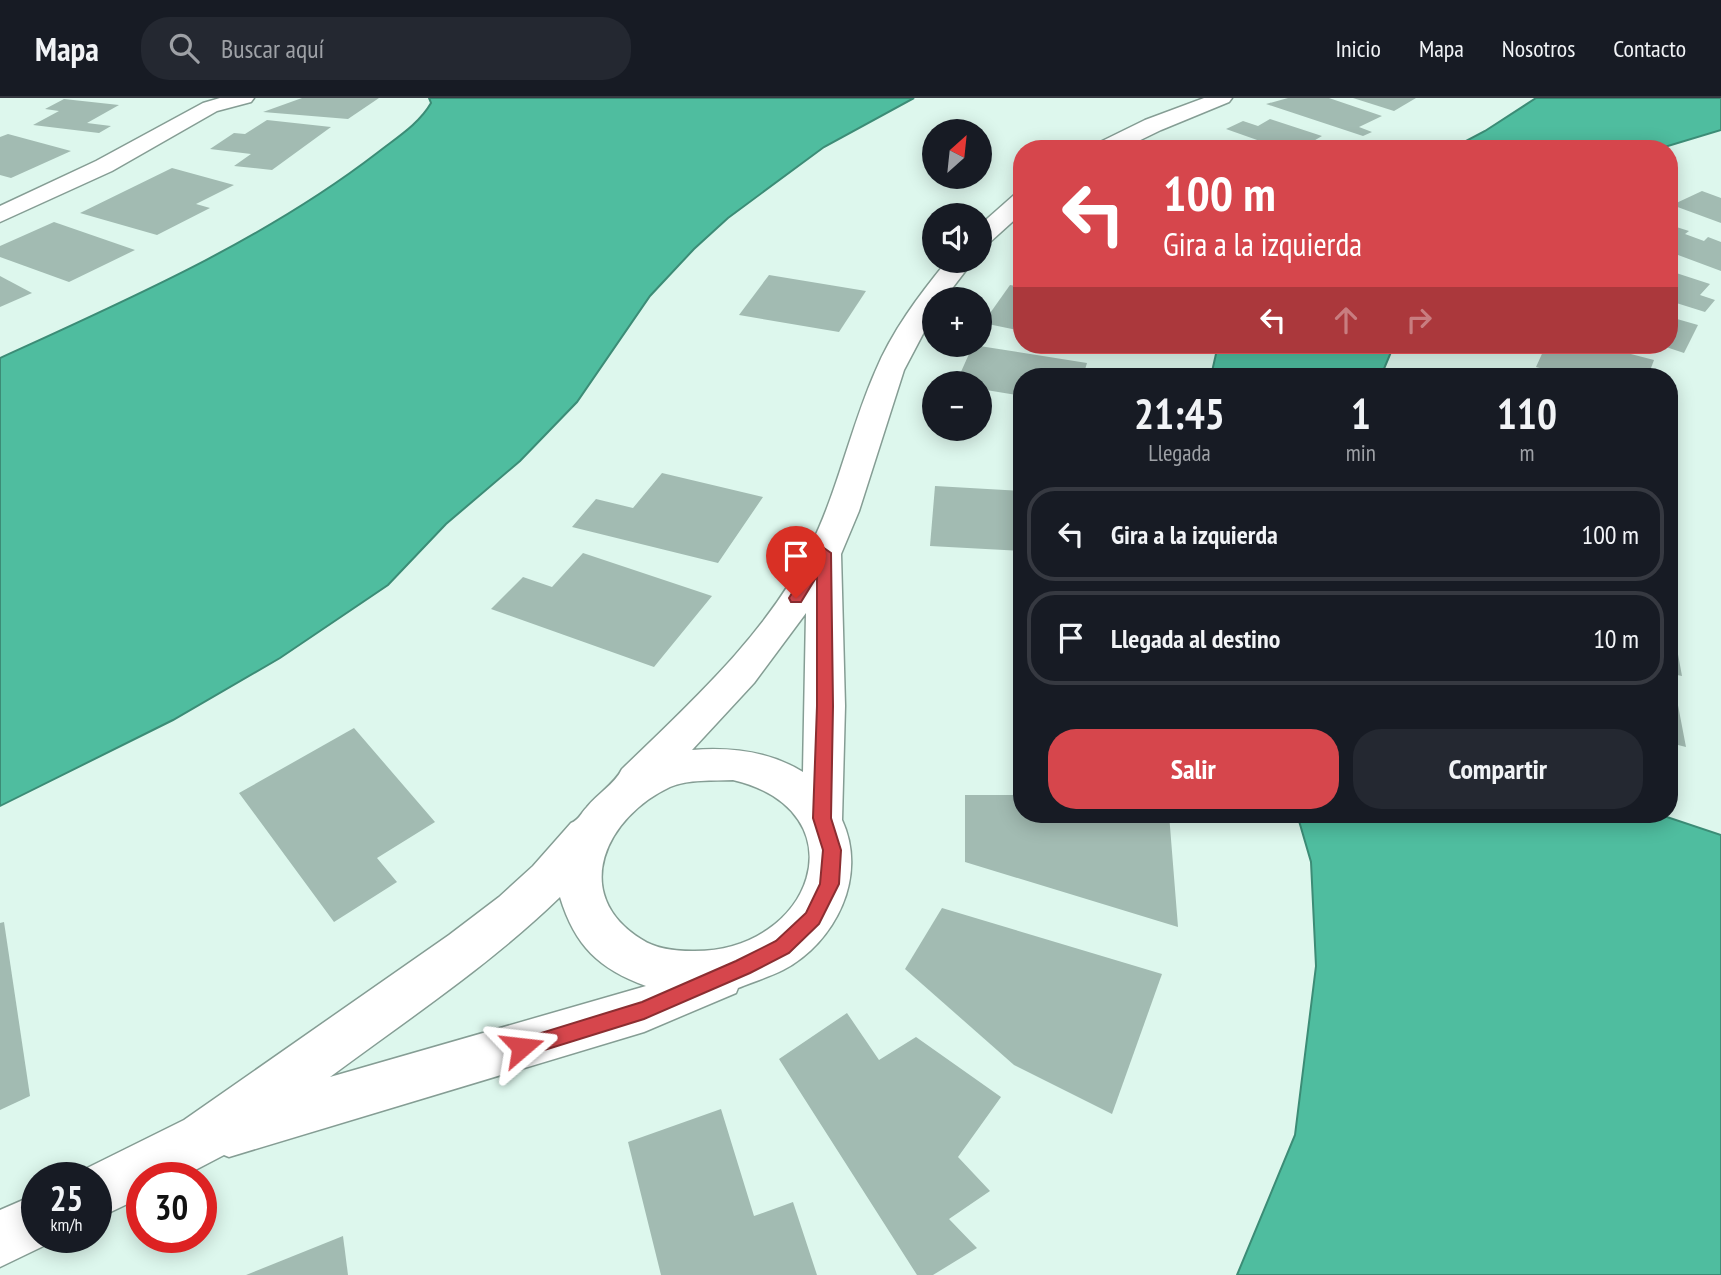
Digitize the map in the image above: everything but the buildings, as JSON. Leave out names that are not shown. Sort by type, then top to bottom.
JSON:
[{"type":"street","points":[[0,215],[104,166],[209,103],[244,98]]},
{"type":"street","points":[[1122,140],[1222,98]]},
{"type":"street","points":[[992,227],[1013,208]]},
{"type":"street","points":[[112,1184],[203,1138],[515,911],[549,879],[609,809],[728,689],[782,621],[824,553],[843,510],[883,386],[902,345],[934,292],[950,273]]},
{"type":"street","points":[[203,1138],[644,1010],[782,947],[813,919],[829,884],[832,850],[822,818],[825,706],[824,553]]},
{"type":"street","points":[[743,967],[698,975],[654,969],[617,951],[591,923],[579,890],[581,855],[609,809],[657,775],[694,765],[733,764],[769,773],[800,792],[822,818]]},
{"type":"street","points":[[0,1239],[21,1229]]},
{"type":"shaded area","points":[[429,98],[914,98],[824,147],[728,218],[694,249],[650,296],[577,402],[520,461],[446,524],[388,585],[280,658],[173,720],[0,806],[0,358],[194,266],[289,213],[334,184],[407,130],[426,111],[431,103]]},
{"type":"shaded area","points":[[1536,98],[1721,98],[1721,130],[1678,143],[1678,140],[1468,140]]},
{"type":"shaded area","points":[[1216,354],[1390,354],[1384,368],[1213,368]]},
{"type":"shaded area","points":[[1678,821],[1721,835],[1721,1275],[1237,1275],[1295,1135],[1316,966],[1311,862],[1300,823],[1678,823]]},
{"type":"route","points":[[522,1047],[644,1010],[743,967],[782,947],[813,919],[829,884],[832,850],[822,818],[825,706],[824,553],[796,598]]}]
